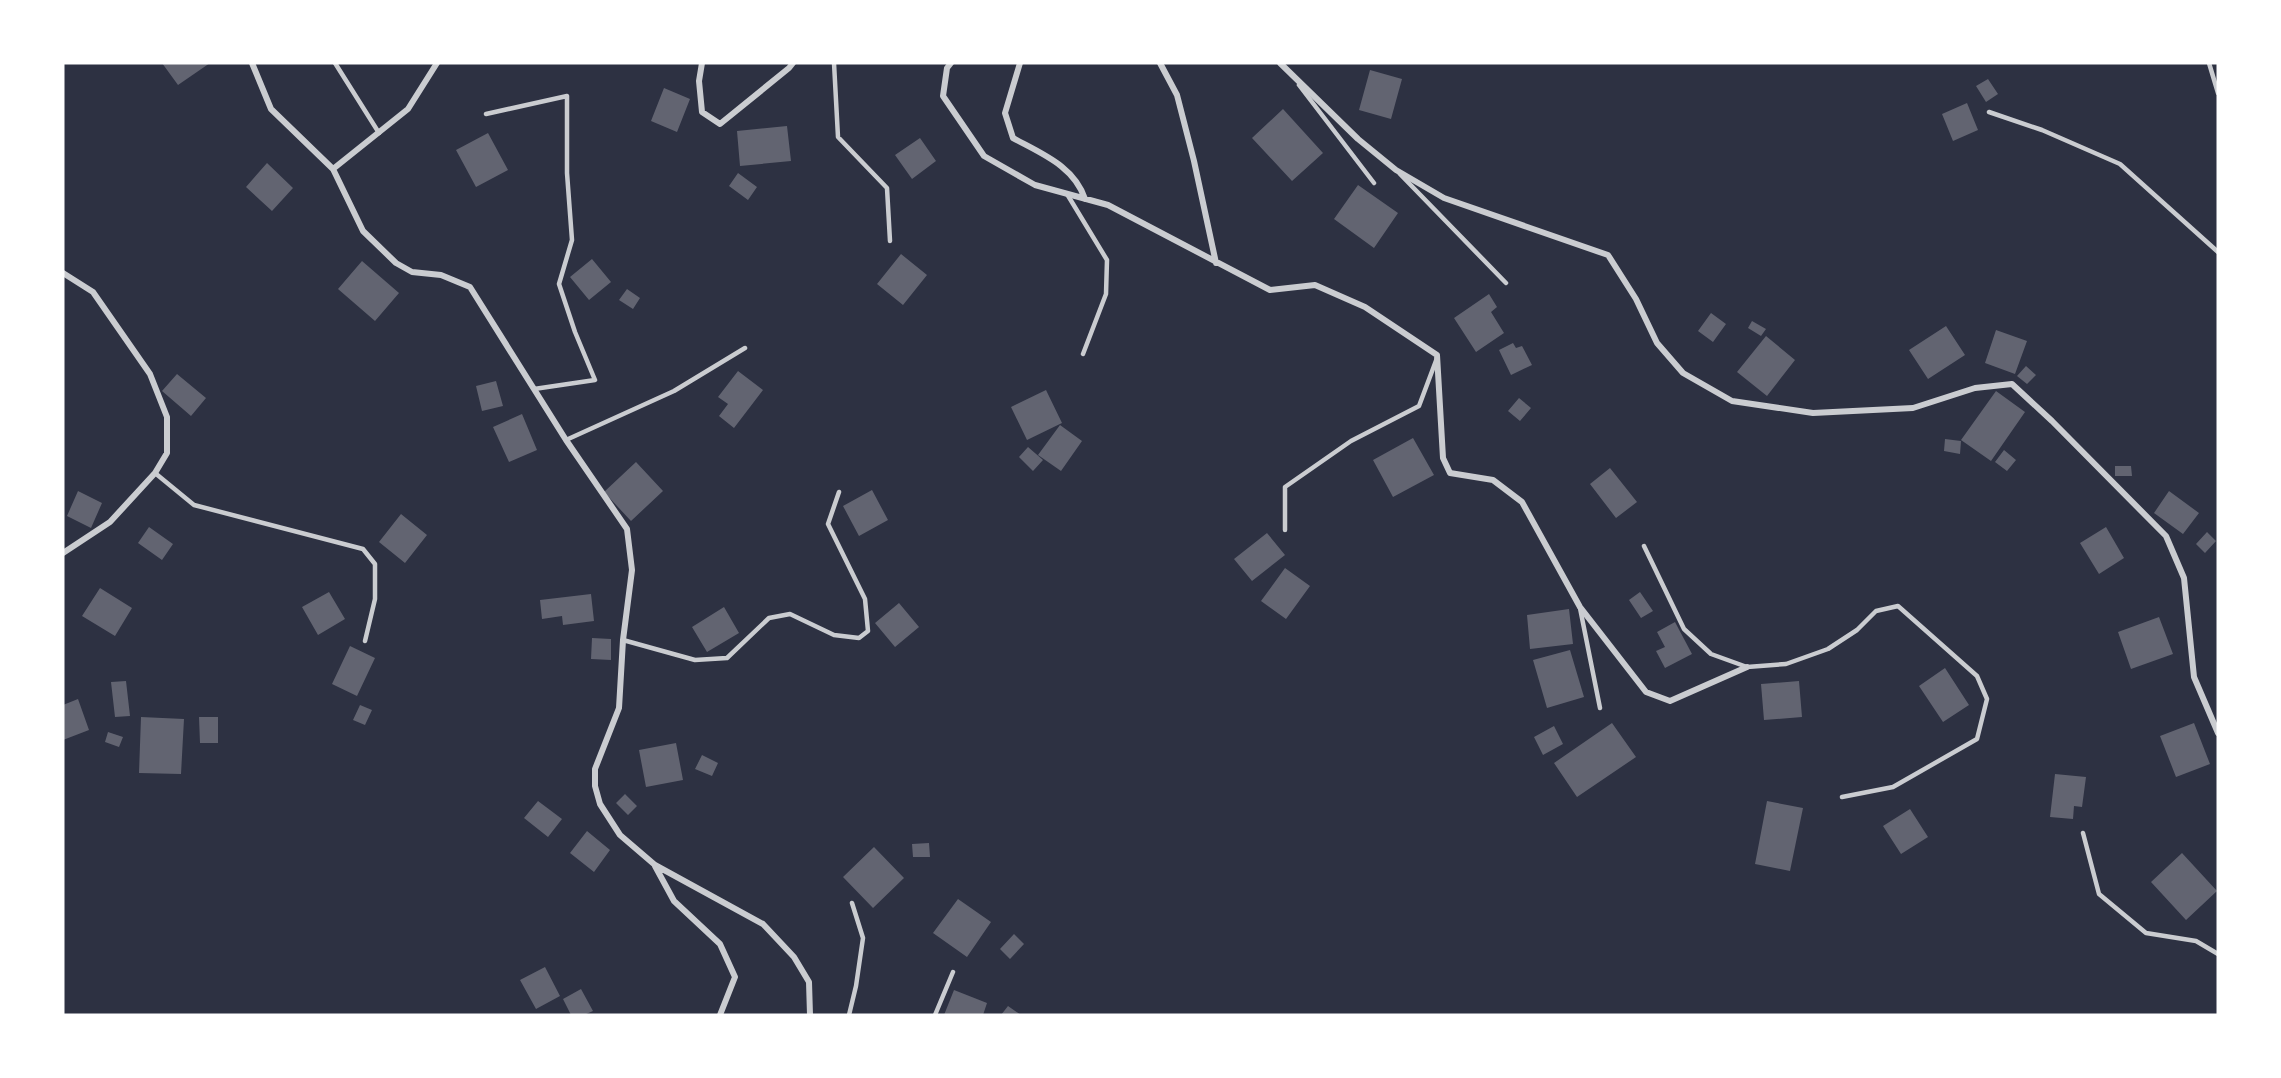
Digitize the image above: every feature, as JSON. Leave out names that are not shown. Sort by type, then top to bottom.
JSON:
[{"type":"street","points":[[252,63],[271,109],[333,169],[363,231],[396,263],[412,272],[441,275],[470,287],[566,440],[627,529],[632,570],[623,640],[620,708],[594,769],[595,786],[600,804],[620,835],[655,865],[763,924],[794,957],[809,982],[810,1015]]},
{"type":"street","points":[[333,169],[408,109],[437,63]]},
{"type":"street","points":[[702,63],[699,81],[702,112],[720,123],[793,63]]},
{"type":"street","points":[[951,63],[947,68],[943,96],[984,156],[1035,185],[1108,205],[1270,290],[1315,285],[1365,307],[1437,355],[1443,458],[1450,473],[1493,480],[1522,502],[1580,608],[1646,692],[1670,701],[1748,667]]},
{"type":"street","points":[[1020,63],[1005,113],[1013,138],[1062,165],[1080,184],[1085,199]]},
{"type":"street","points":[[1160,63],[1177,95],[1216,263]]},
{"type":"street","points":[[1282,64],[1358,139],[1396,170],[1444,198],[1608,255],[1636,299],[1658,343],[1676,366],[1683,373],[1732,401],[1813,414],[1913,408],[1975,388],[2012,384],[2166,536],[2184,578],[2194,677],[2218,733]]},
{"type":"street","points":[[63,273],[93,292],[150,374],[167,417],[167,453],[155,473],[110,522],[63,552]]},
{"type":"street","points":[[655,865],[674,900],[720,944],[735,977],[720,1015]]},
{"type":"lane","points":[[335,63],[379,133]]},
{"type":"lane","points":[[834,63],[838,137],[887,188],[890,241]]},
{"type":"lane","points":[[2209,63],[2218,93]]},
{"type":"lane","points":[[1282,64],[1374,183]]},
{"type":"lane","points":[[486,114],[567,96],[567,173],[572,240],[559,284],[575,332],[595,380],[534,389]]},
{"type":"lane","points":[[1989,112],[2042,130],[2120,164],[2218,252]]},
{"type":"lane","points":[[1396,170],[1506,283]]},
{"type":"lane","points":[[1067,194],[1107,260],[1106,294],[1083,354]]},
{"type":"lane","points":[[566,440],[674,391],[745,348]]},
{"type":"lane","points":[[1285,530],[1285,487],[1351,441],[1419,406],[1437,355]]},
{"type":"lane","points":[[155,473],[194,505],[363,549],[375,564],[375,599],[365,641]]},
{"type":"lane","points":[[623,640],[695,660],[727,658],[769,618],[790,614],[834,635],[859,638],[868,631],[865,599],[828,524],[838,492]]},
{"type":"lane","points":[[1644,546],[1684,628],[1711,654],[1748,667],[1786,664],[1828,649],[1857,630],[1876,611],[1898,606],[1977,676],[1987,699],[1977,739],[1893,787],[1842,798]]},
{"type":"lane","points":[[1580,608],[1600,708]]},
{"type":"lane","points":[[2083,833],[2099,894],[2146,933],[2196,941],[2218,954]]},
{"type":"lane","points":[[849,1015],[856,987],[863,938],[852,903]]},
{"type":"lane","points":[[935,1015],[953,972]]},
{"type":"building","points":[[162,63],[210,63],[178,85]]},
{"type":"building","points":[[1370,70],[1402,79],[1391,119],[1359,110]]},
{"type":"building","points":[[1988,79],[1998,94],[1986,102],[1976,86]]},
{"type":"building","points":[[664,88],[690,99],[677,132],[651,121]]},
{"type":"building","points":[[1967,103],[1978,130],[1953,141],[1942,114]]},
{"type":"building","points":[[1283,109],[1323,153],[1292,181],[1252,138]]},
{"type":"building","points":[[787,126],[791,161],[740,166],[737,131]]},
{"type":"building","points":[[488,133],[508,170],[476,187],[456,150]]},
{"type":"building","points":[[920,138],[936,161],[912,179],[895,155]]},
{"type":"building","points":[[267,163],[293,188],[272,211],[246,187]]},
{"type":"building","points":[[738,173],[757,187],[748,200],[729,186]]},
{"type":"building","points":[[1358,185],[1398,213],[1374,248],[1334,219]]},
{"type":"building","points":[[901,254],[927,275],[903,305],[877,284]]},
{"type":"building","points":[[592,259],[611,282],[589,300],[570,277]]},
{"type":"building","points":[[362,261],[399,293],[375,321],[338,289]]},
{"type":"building","points":[[627,289],[640,298],[633,309],[619,300]]},
{"type":"building","points":[[1489,294],[1497,307],[1491,312],[1504,333],[1476,352],[1454,318]]},
{"type":"building","points":[[1711,313],[1726,324],[1713,342],[1698,331]]},
{"type":"building","points":[[1752,321],[1766,329],[1761,336],[1748,328]]},
{"type":"building","points":[[1946,326],[1965,355],[1928,379],[1909,350]]},
{"type":"building","points":[[1996,330],[2027,341],[2015,374],[1985,363]]},
{"type":"building","points":[[1766,336],[1795,360],[1767,396],[1737,372]]},
{"type":"building","points":[[1513,343],[1516,348],[1522,346],[1532,365],[1511,375],[1499,350]]},
{"type":"building","points":[[2026,366],[2036,375],[2027,384],[2017,376]]},
{"type":"building","points":[[738,371],[763,390],[734,428],[719,416],[728,404],[718,397]]},
{"type":"building","points":[[177,374],[206,398],[191,416],[162,391]]},
{"type":"building","points":[[496,381],[503,406],[482,411],[476,386]]},
{"type":"building","points":[[1046,390],[1062,423],[1027,440],[1011,407]]},
{"type":"building","points":[[1996,391],[2025,412],[1991,461],[1961,440]]},
{"type":"building","points":[[1519,398],[1531,408],[1520,421],[1508,411]]},
{"type":"building","points":[[522,414],[537,450],[509,462],[493,427]]},
{"type":"building","points":[[1060,425],[1082,441],[1061,471],[1038,455]]},
{"type":"building","points":[[1413,438],[1434,475],[1393,497],[1373,460]]},
{"type":"building","points":[[1945,439],[1961,441],[1960,454],[1944,451]]},
{"type":"building","points":[[1028,447],[1043,460],[1033,471],[1019,457]]},
{"type":"building","points":[[2004,450],[2016,460],[2007,471],[1995,462]]},
{"type":"building","points":[[636,462],[663,491],[631,521],[604,492]]},
{"type":"building","points":[[2115,466],[2131,466],[2132,476],[2115,476]]},
{"type":"building","points":[[1610,468],[1637,502],[1616,518],[1590,484]]},
{"type":"building","points":[[872,490],[888,520],[859,536],[843,506]]},
{"type":"building","points":[[78,491],[102,503],[91,528],[67,516]]},
{"type":"building","points":[[2169,491],[2199,513],[2183,534],[2154,513]]},
{"type":"building","points":[[401,514],[427,535],[405,563],[379,542]]},
{"type":"building","points":[[149,527],[173,544],[162,560],[138,543]]},
{"type":"building","points":[[2106,527],[2124,558],[2099,574],[2080,543]]},
{"type":"building","points":[[2207,532],[2216,541],[2205,553],[2196,544]]},
{"type":"building","points":[[1267,533],[1285,555],[1252,581],[1234,559]]},
{"type":"building","points":[[1285,568],[1310,586],[1286,619],[1261,601]]},
{"type":"building","points":[[100,588],[132,608],[115,636],[82,616]]},
{"type":"building","points":[[329,592],[345,619],[318,635],[302,607]]},
{"type":"building","points":[[1640,592],[1653,611],[1641,618],[1629,600]]},
{"type":"building","points":[[591,594],[594,621],[563,625],[562,616],[542,619],[540,600]]},
{"type":"building","points":[[899,603],[919,627],[895,647],[875,623]]},
{"type":"building","points":[[724,607],[739,633],[707,652],[692,627]]},
{"type":"building","points":[[1569,609],[1573,644],[1530,649],[1527,615]]},
{"type":"building","points":[[2159,617],[2173,654],[2131,669],[2118,632]]},
{"type":"building","points":[[1675,622],[1692,654],[1665,668],[1656,651],[1665,647],[1657,632]]},
{"type":"building","points":[[592,638],[611,639],[611,660],[591,659]]},
{"type":"building","points":[[350,646],[375,658],[357,696],[332,684]]},
{"type":"building","points":[[1570,650],[1584,697],[1547,708],[1533,660]]},
{"type":"building","points":[[1945,668],[1969,705],[1943,722],[1919,686]]},
{"type":"building","points":[[126,681],[130,716],[115,717],[111,682]]},
{"type":"building","points":[[1799,681],[1802,717],[1764,720],[1761,684]]},
{"type":"building","points":[[78,699],[89,730],[63,740],[63,705]]},
{"type":"building","points":[[360,705],[372,710],[365,725],[353,720]]},
{"type":"building","points":[[141,717],[184,719],[181,774],[139,773]]},
{"type":"building","points":[[199,717],[218,717],[218,743],[200,743]]},
{"type":"building","points":[[1612,723],[1636,757],[1577,797],[1554,763]]},
{"type":"building","points":[[2194,723],[2210,764],[2176,777],[2160,736]]},
{"type":"building","points":[[1554,726],[1563,744],[1543,755],[1534,737]]},
{"type":"building","points":[[108,732],[123,737],[119,747],[105,742]]},
{"type":"building","points":[[676,743],[683,780],[646,787],[639,750]]},
{"type":"building","points":[[702,755],[718,763],[712,776],[695,769]]},
{"type":"building","points":[[2055,774],[2086,777],[2082,807],[2074,806],[2073,819],[2050,817]]},
{"type":"building","points":[[625,794],[637,806],[628,815],[616,803]]},
{"type":"building","points":[[538,801],[562,819],[548,837],[524,818]]},
{"type":"building","points":[[1767,801],[1803,808],[1790,871],[1755,864]]},
{"type":"building","points":[[1910,809],[1928,837],[1901,854],[1883,826]]},
{"type":"building","points":[[587,831],[610,850],[594,872],[570,853]]},
{"type":"building","points":[[929,843],[930,857],[913,857],[912,844]]},
{"type":"building","points":[[874,847],[904,878],[873,908],[843,877]]},
{"type":"building","points":[[2182,853],[2217,891],[2186,920],[2151,882]]},
{"type":"building","points":[[958,899],[991,922],[967,957],[933,933]]},
{"type":"building","points":[[1014,934],[1024,944],[1010,959],[1000,949]]},
{"type":"building","points":[[545,967],[560,996],[536,1009],[520,980]]},
{"type":"building","points":[[581,989],[593,1011],[584,1015],[571,1015],[563,999]]},
{"type":"building","points":[[954,990],[987,1003],[983,1015],[944,1015]]},
{"type":"building","points":[[1008,1006],[1021,1015],[1001,1015]]}]
